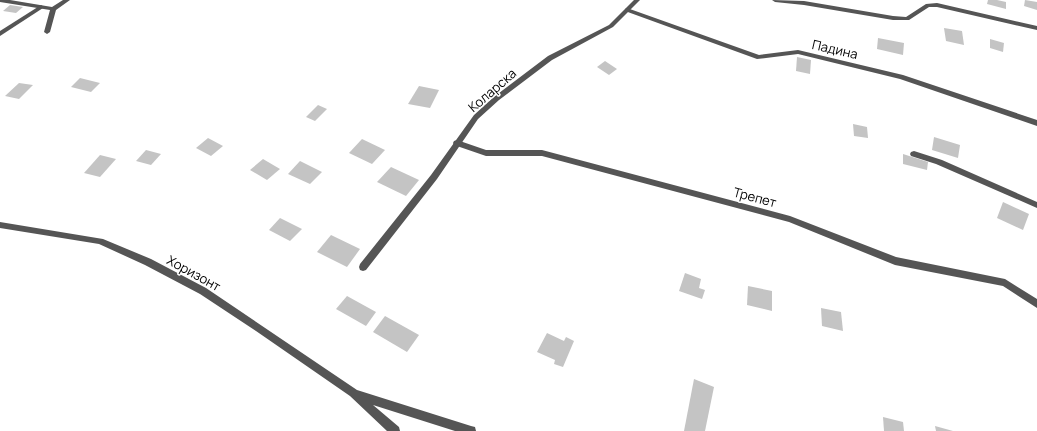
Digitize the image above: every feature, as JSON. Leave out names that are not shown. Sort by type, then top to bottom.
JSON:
[{"type":"street","points":[[0,0],[53,9]]},
{"type":"street","points":[[47,32],[53,9],[66,0]]},
{"type":"street","name":"Коларска","points":[[363,268],[434,177],[457,142],[476,117],[497,98],[550,58],[611,26],[637,0]]},
{"type":"street","points":[[775,0],[907,19],[928,5],[937,5],[1037,28]]},
{"type":"street","points":[[0,34],[40,7]]},
{"type":"street","name":"Падина","points":[[627,10],[759,57],[798,52],[901,77],[1037,123]]},
{"type":"street","name":"Трепет","points":[[457,142],[486,153],[542,153],[790,219],[895,262],[1006,283],[1037,304]]},
{"type":"street","points":[[914,154],[939,162],[1037,205]]},
{"type":"street","name":"Хоризонт","points":[[0,225],[100,241],[148,262],[203,291],[353,393],[395,431]]},
{"type":"street","name":"Хоризонт","points":[[353,393],[471,431]]},
{"type":"building","points":[[988,0],[1006,2],[1006,9],[987,4]]},
{"type":"building","points":[[1025,0],[1037,2],[1037,10],[1024,6]]},
{"type":"building","points":[[10,5],[23,7],[16,13],[3,11]]},
{"type":"building","points":[[944,28],[962,31],[964,45],[946,41]]},
{"type":"building","points":[[878,38],[904,43],[903,55],[877,49]]},
{"type":"building","points":[[990,39],[1004,43],[1003,52],[990,48]]},
{"type":"building","points":[[797,57],[811,60],[810,74],[796,71]]},
{"type":"building","points":[[605,61],[617,69],[609,75],[597,67]]},
{"type":"building","points":[[80,78],[100,83],[91,92],[71,87]]},
{"type":"building","points":[[19,83],[33,85],[19,99],[5,96]]},
{"type":"building","points":[[419,86],[439,90],[430,108],[408,104]]},
{"type":"building","points":[[318,105],[327,109],[315,121],[306,117]]},
{"type":"building","points":[[853,124],[867,127],[868,138],[854,136]]},
{"type":"building","points":[[934,137],[960,145],[958,158],[932,150]]},
{"type":"building","points":[[208,138],[223,146],[211,156],[196,148]]},
{"type":"building","points":[[362,139],[385,150],[372,164],[349,153]]},
{"type":"building","points":[[146,150],[161,154],[151,165],[136,161]]},
{"type":"building","points":[[903,154],[928,162],[927,170],[903,164]]},
{"type":"building","points":[[100,155],[116,159],[100,177],[84,173]]},
{"type":"building","points":[[263,159],[280,169],[267,180],[250,170]]},
{"type":"building","points":[[300,161],[322,172],[310,184],[288,174]]},
{"type":"building","points":[[391,167],[419,180],[406,196],[377,182]]},
{"type":"building","points":[[1003,202],[1029,214],[1023,230],[997,218]]},
{"type":"building","points":[[280,218],[302,229],[290,241],[269,230]]},
{"type":"building","points":[[331,235],[360,249],[347,267],[317,252]]},
{"type":"building","points":[[685,273],[701,279],[699,288],[705,290],[702,299],[679,291]]},
{"type":"building","points":[[748,286],[772,291],[772,311],[747,305]]},
{"type":"building","points":[[347,296],[376,312],[366,326],[336,309]]},
{"type":"building","points":[[821,308],[841,312],[843,331],[822,326]]},
{"type":"building","points":[[385,316],[419,335],[407,352],[373,332]]},
{"type":"building","points":[[547,333],[564,341],[566,337],[574,341],[563,367],[554,364],[555,360],[537,352]]},
{"type":"building","points":[[694,379],[714,387],[705,431],[684,431]]},
{"type":"building","points":[[883,417],[903,422],[904,431],[884,431]]},
{"type":"building","points":[[935,426],[953,431],[936,431]]}]
